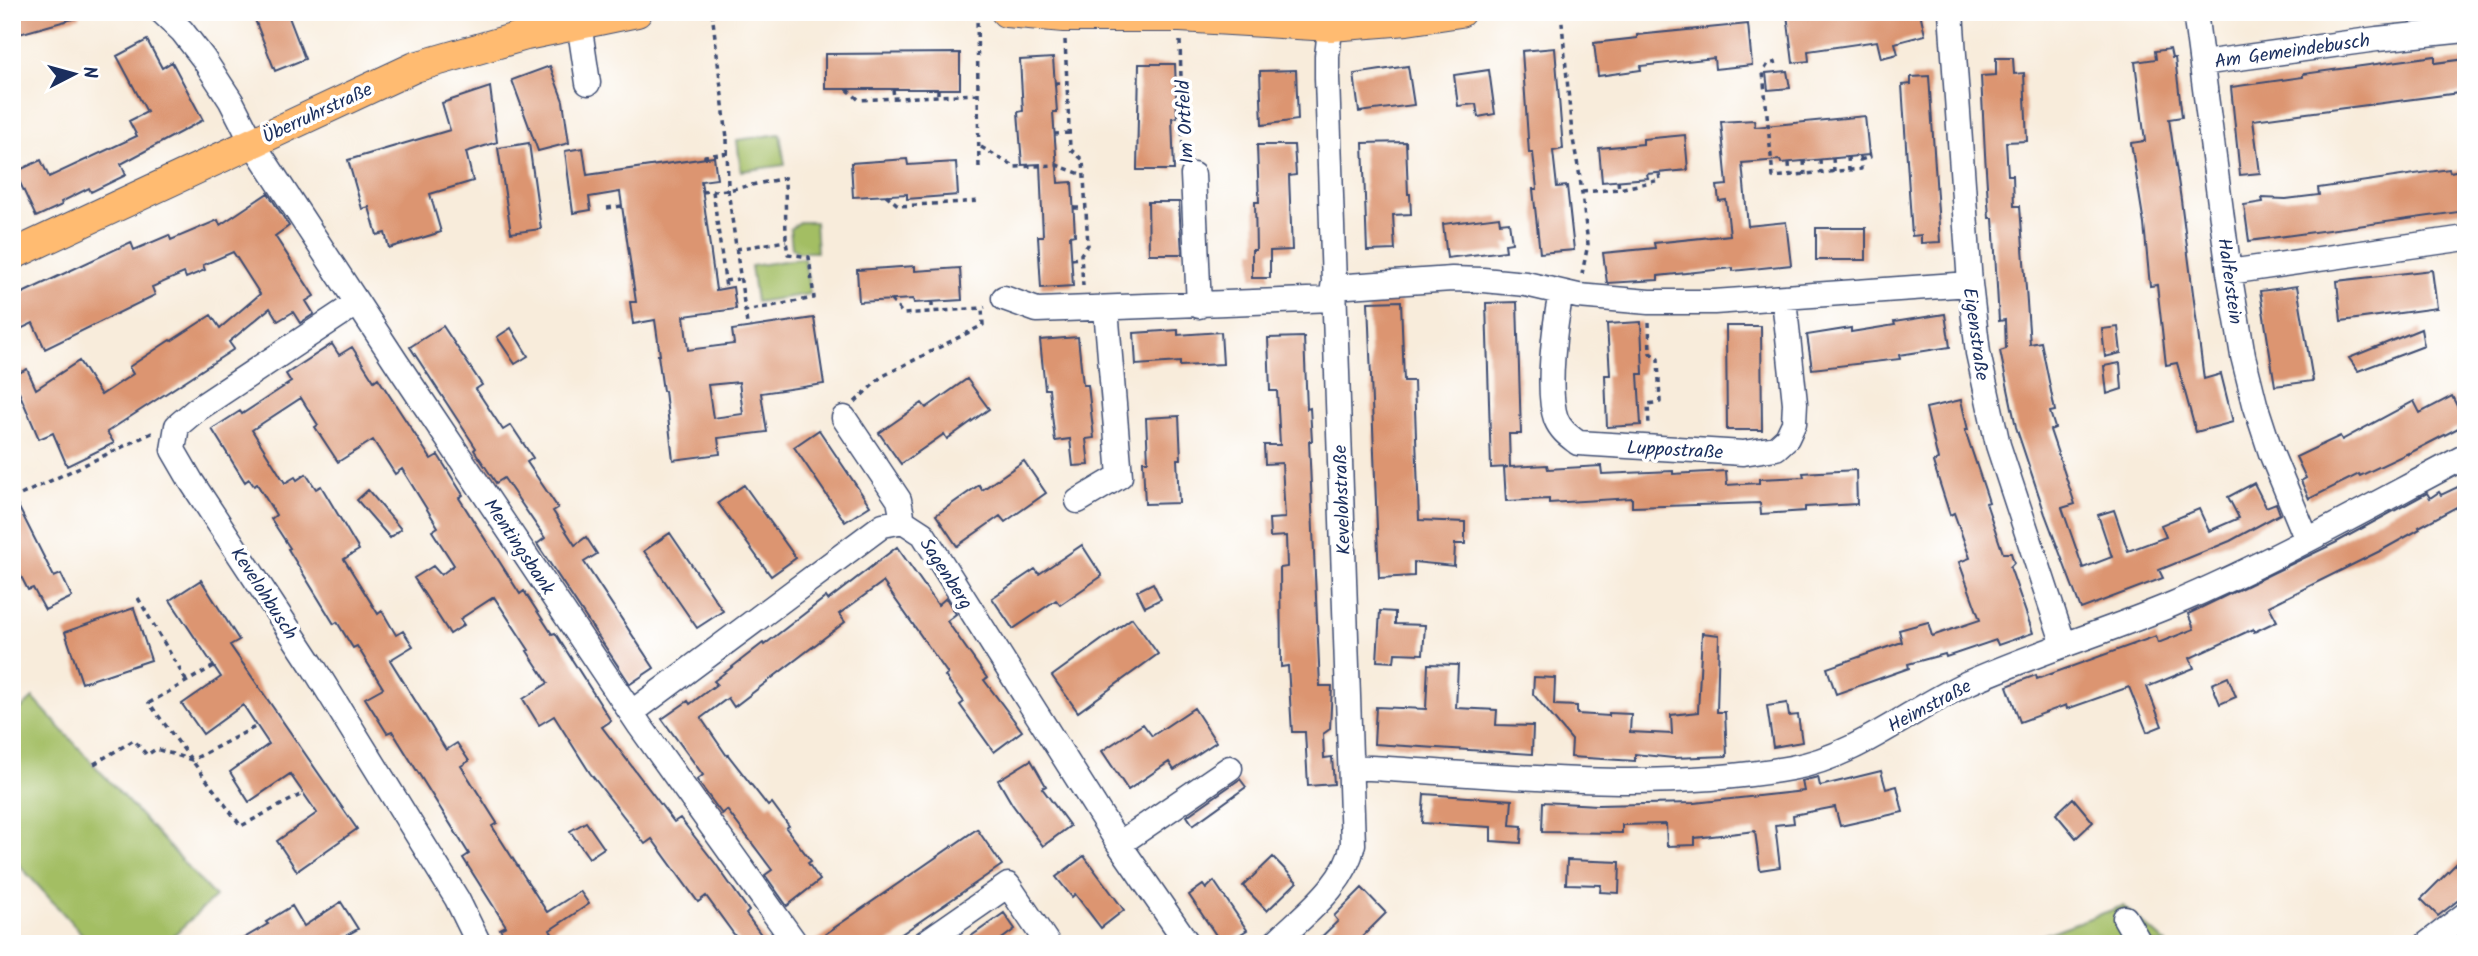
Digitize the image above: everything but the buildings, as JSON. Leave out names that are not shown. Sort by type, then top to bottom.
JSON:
[{"type":"main road","name":"Überruhrstraße","points":[[12,255],[415,67],[513,39],[636,12]]},
{"type":"main road","points":[[1006,12],[1064,17],[1332,19],[1460,12]]},
{"type":"street","name":"Mentingsbank","points":[[162,12],[182,31],[203,58],[231,101],[252,142],[357,303],[631,713],[796,944]]},
{"type":"street","name":"Eigenstraße","points":[[1951,12],[1970,284],[1978,353],[1998,445],[2064,645]]},
{"type":"street","name":"Halferstein","points":[[2195,12],[2236,318],[2255,404],[2271,453],[2307,540]]},
{"type":"street","name":"Kevelohstraße","points":[[1274,944],[1331,888],[1350,859],[1353,844],[1327,67],[1332,19]]},
{"type":"street","points":[[579,23],[588,83]]},
{"type":"street","name":"Am Gemeindebusch","points":[[2202,63],[2377,39],[2466,30]]},
{"type":"street","name":"Im Ortfeld","points":[[1193,175],[1199,306]]},
{"type":"street","points":[[2229,272],[2466,238]]},
{"type":"street","points":[[993,303],[1037,310],[1199,306],[1473,280],[1526,284],[1569,295],[1648,302],[1784,299],[1970,284]]},
{"type":"street","name":"Luppostraße","points":[[1569,295],[1553,341],[1553,398],[1556,418],[1564,432],[1578,443],[1760,452],[1776,448],[1787,438],[1794,423],[1796,403],[1784,299]]},
{"type":"street","points":[[177,426],[196,410],[357,303]]},
{"type":"street","points":[[1078,501],[1120,476],[1095,309]]},
{"type":"street","points":[[844,418],[899,500],[903,521]]},
{"type":"street","name":"Kevelohbusch","points":[[177,426],[173,450],[191,481],[314,668],[457,899],[479,944]]},
{"type":"street","name":"Heimstraße","points":[[1352,768],[1630,782],[1698,780],[1794,768],[1846,751],[1964,685],[2174,603],[2307,540],[2466,456]]},
{"type":"street","name":"Sagenberg","points":[[631,713],[883,525],[903,521],[923,534],[1119,844],[1188,944]]},
{"type":"street","points":[[1119,844],[1230,768]]},
{"type":"street","points":[[923,944],[1008,885],[1048,944]]},
{"type":"street","points":[[2427,944],[2466,915]]},
{"type":"street","points":[[2125,918],[2140,944]]},
{"type":"path","points":[[712,12],[727,139],[728,190],[747,324],[750,327]]},
{"type":"path","points":[[977,12],[981,147],[979,170]]},
{"type":"path","points":[[1561,12],[1572,134],[1588,244],[1569,295]]},
{"type":"path","points":[[1064,17],[1070,149],[1083,160],[1088,245],[1081,258],[1095,309]]},
{"type":"path","name":"Im Ortfeld","points":[[1180,18],[1183,170],[1193,175]]},
{"type":"path","points":[[1777,62],[1768,64],[1763,72],[1773,177],[1861,169],[1860,158],[1870,157],[1869,151]]},
{"type":"path","points":[[1055,83],[1067,83]]},
{"type":"path","points":[[847,89],[859,100],[979,94]]},
{"type":"path","points":[[893,89],[894,98]]},
{"type":"path","points":[[938,89],[938,96]]},
{"type":"path","points":[[1054,134],[1069,133]]},
{"type":"path","points":[[981,147],[1015,167],[1057,165],[1084,175]]},
{"type":"path","points":[[705,158],[728,153]]},
{"type":"path","points":[[1848,157],[1849,170]]},
{"type":"path","points":[[1833,158],[1834,172]]},
{"type":"path","points":[[1820,160],[1821,173]]},
{"type":"path","points":[[1804,161],[1805,175]]},
{"type":"path","points":[[1788,163],[1790,176]]},
{"type":"path","points":[[1582,192],[1619,189],[1660,180],[1659,173]]},
{"type":"path","points":[[702,192],[728,190],[785,177],[788,254],[809,257],[814,298],[745,311]]},
{"type":"path","points":[[1618,181],[1619,189]]},
{"type":"path","points":[[713,191],[726,288]]},
{"type":"path","points":[[886,195],[899,206],[981,201]]},
{"type":"path","points":[[924,197],[925,204]]},
{"type":"path","points":[[607,208],[622,206]]},
{"type":"path","points":[[1074,208],[1086,208]]},
{"type":"path","points":[[736,249],[786,241]]},
{"type":"path","points":[[1072,259],[1081,258]]},
{"type":"path","points":[[725,281],[738,279]]},
{"type":"path","points":[[891,300],[903,314],[993,303]]},
{"type":"path","points":[[932,302],[932,312]]},
{"type":"path","points":[[1648,302],[1650,353],[1658,359],[1660,402],[1648,404],[1650,448]]},
{"type":"path","points":[[844,418],[859,396],[881,377],[984,325],[993,303]]},
{"type":"path","points":[[12,499],[156,431],[177,426]]},
{"type":"path","points":[[138,598],[187,682]]},
{"type":"path","points":[[214,666],[149,703],[241,827],[304,793]]},
{"type":"path","points":[[94,764],[134,740],[147,755],[156,748],[192,760],[257,726]]},
{"type":"green space","points":[[780,134],[785,165],[741,171],[737,140]]},
{"type":"green space","points":[[800,222],[815,222],[817,252],[798,252],[792,248],[790,229]]},
{"type":"green space","points":[[804,258],[810,294],[756,302],[751,266]]},
{"type":"green space","points":[[33,698],[215,897],[164,944],[91,944],[12,857],[12,717]]},
{"type":"green space","points":[[2123,906],[2167,944],[2018,944]]}]
